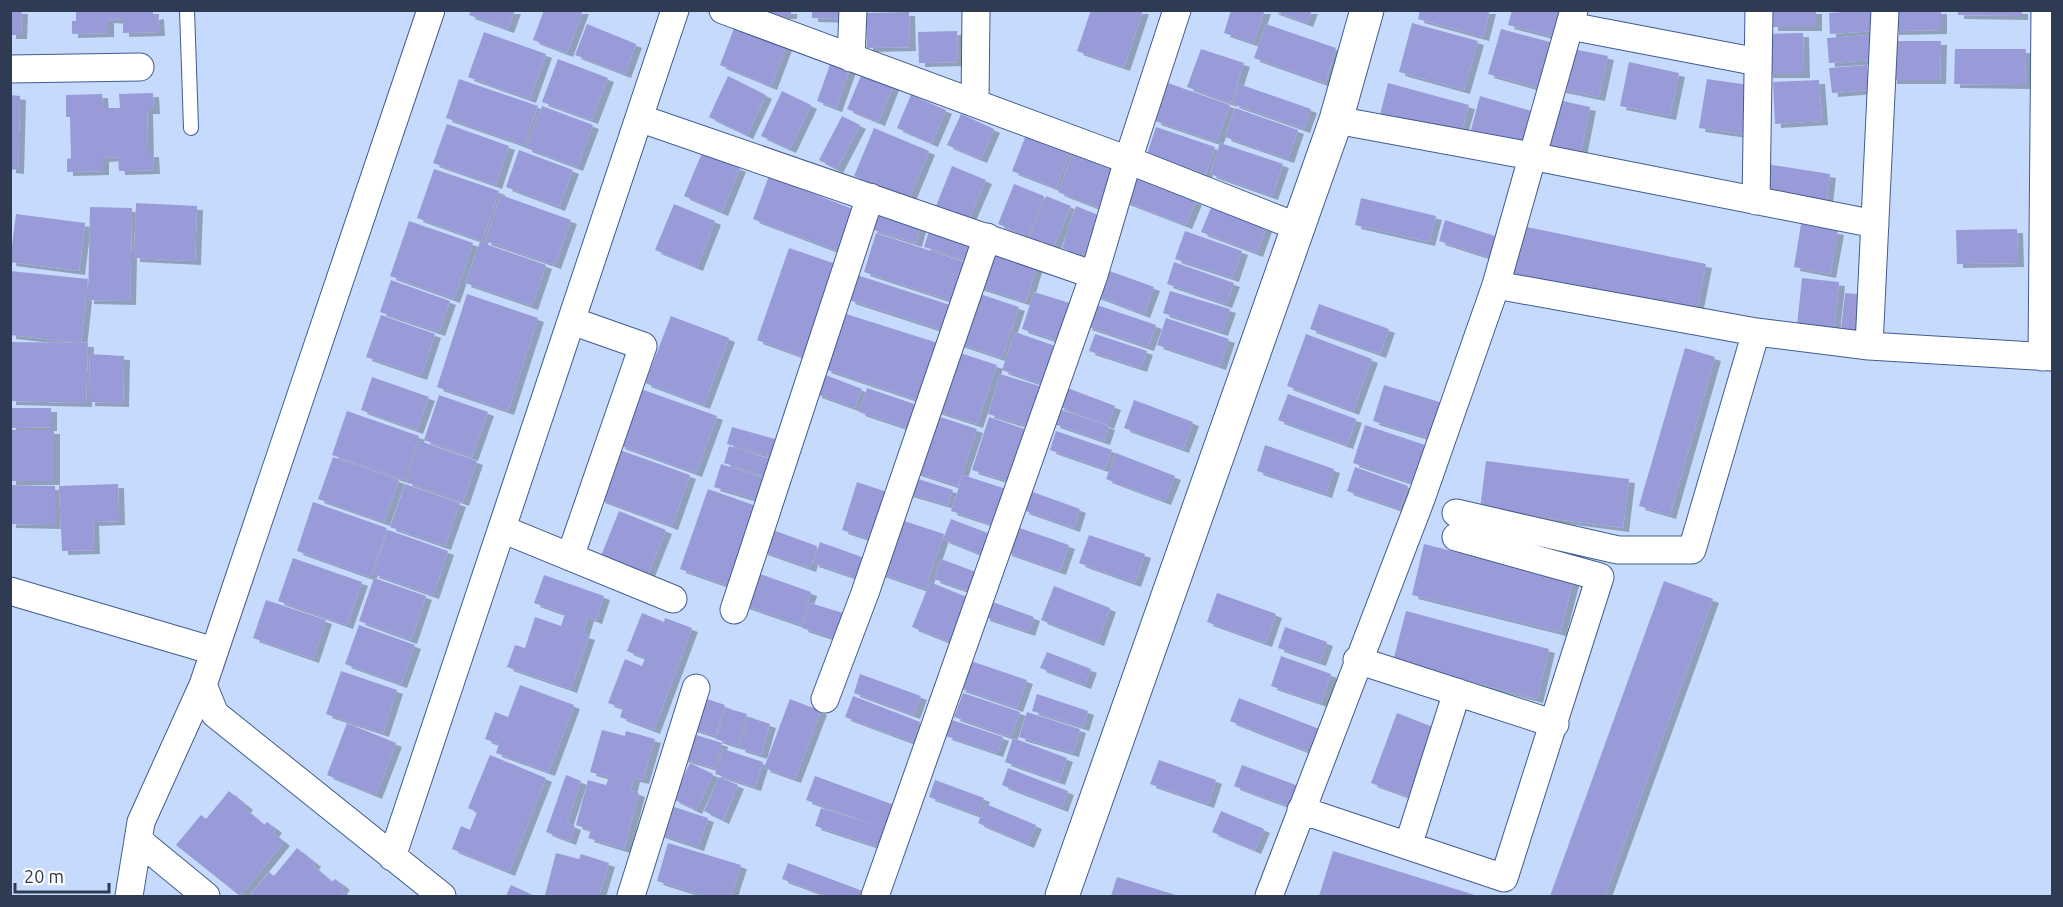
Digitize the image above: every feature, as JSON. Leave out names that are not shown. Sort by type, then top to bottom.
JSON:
[{"type":"street","points":[[129,897],[141,822],[203,685],[431,10]]},
{"type":"street","points":[[392,857],[675,10]]},
{"type":"street","points":[[851,58],[853,10]]},
{"type":"street","points":[[975,103],[976,10]]},
{"type":"street","points":[[875,897],[1094,275],[1128,160],[1177,10]]},
{"type":"street","points":[[1062,897],[1336,120],[1367,10]]},
{"type":"street","points":[[1756,201],[1759,10]]},
{"type":"street","points":[[1869,346],[1885,10]]},
{"type":"street","points":[[1496,285],[1756,332],[1869,346],[2047,357],[2048,170],[2045,10]]},
{"type":"street","points":[[726,11],[1128,160],[1298,227]]},
{"type":"street","points":[[1269,897],[1420,499],[1496,285],[1572,18],[1758,62]]},
{"type":"street","points":[[10,69],[140,67]]},
{"type":"street","points":[[639,118],[1094,275]]},
{"type":"street","points":[[1336,120],[1875,224]]},
{"type":"street","points":[[734,610],[870,197]]},
{"type":"street","points":[[825,699],[868,582],[987,237]]},
{"type":"street","points":[[570,557],[643,346],[572,321]]},
{"type":"street","points":[[1301,810],[1504,878],[1600,577],[1456,525],[1618,550],[1692,550],[1756,332]]},
{"type":"street","points":[[502,529],[673,599]]},
{"type":"street","points":[[10,591],[214,651]]},
{"type":"street","points":[[1358,660],[1555,724]]},
{"type":"street","points":[[203,685],[215,714],[442,897]]},
{"type":"street","points":[[631,897],[696,688]]},
{"type":"street","points":[[1408,846],[1457,692]]},
{"type":"street","points":[[138,840],[206,897]]},
{"type":"lane","points":[[187,10],[191,128]]},
{"type":"building","points":[[10,10],[22,10],[21,35],[10,35]]},
{"type":"building","points":[[76,10],[153,10],[153,16],[158,15],[159,32],[123,33],[123,20],[108,19],[108,33],[72,34],[72,21],[76,21]]},
{"type":"building","points":[[471,10],[515,10],[508,29],[469,15]]},
{"type":"building","points":[[544,10],[583,10],[567,53],[533,40]]},
{"type":"building","points":[[743,10],[791,10],[791,15],[743,15]]},
{"type":"building","points":[[812,10],[848,10],[848,19],[812,18]]},
{"type":"building","points":[[1091,10],[1143,10],[1124,67],[1077,51]]},
{"type":"building","points":[[1231,10],[1265,10],[1254,43],[1224,33]]},
{"type":"building","points":[[1271,10],[1312,10],[1307,23]]},
{"type":"building","points":[[1420,10],[1490,10],[1483,37],[1418,19]]},
{"type":"building","points":[[1512,10],[1551,10],[1561,13],[1554,37],[1508,25]]},
{"type":"building","points":[[1772,10],[1816,10],[1816,27],[1772,27]]},
{"type":"building","points":[[1871,10],[1872,31],[1830,34],[1829,13]]},
{"type":"building","points":[[1893,10],[1941,10],[1941,30],[1893,31]]},
{"type":"building","points":[[1958,10],[2022,10],[2022,16],[1958,15]]},
{"type":"building","points":[[909,12],[910,47],[867,48],[866,13]]},
{"type":"building","points":[[736,23],[787,44],[771,86],[720,65]]},
{"type":"building","points":[[1412,23],[1478,41],[1464,90],[1399,72]]},
{"type":"building","points":[[587,24],[636,44],[625,74],[575,55]]},
{"type":"building","points":[[1266,24],[1336,48],[1325,83],[1254,58]]},
{"type":"building","points":[[1501,29],[1557,44],[1545,90],[1488,74]]},
{"type":"building","points":[[957,31],[958,62],[919,63],[918,32]]},
{"type":"building","points":[[484,32],[546,54],[530,99],[468,77]]},
{"type":"building","points":[[1803,33],[1804,74],[1767,74],[1766,34]]},
{"type":"building","points":[[1871,35],[1873,60],[1829,63],[1827,38]]},
{"type":"building","points":[[1891,41],[1941,41],[1940,80],[1891,80]]},
{"type":"building","points":[[1568,48],[1608,56],[1599,97],[1560,89]]},
{"type":"building","points":[[1201,49],[1244,63],[1231,103],[1187,87]]},
{"type":"building","points":[[1955,49],[2026,49],[2025,85],[1954,84]]},
{"type":"building","points":[[558,59],[608,78],[592,120],[542,102]]},
{"type":"building","points":[[831,62],[850,69],[836,108],[817,101]]},
{"type":"building","points":[[1629,62],[1679,73],[1670,116],[1620,106]]},
{"type":"building","points":[[1867,65],[1869,90],[1832,93],[1829,68]]},
{"type":"building","points":[[863,71],[894,84],[879,122],[847,109]]},
{"type":"building","points":[[728,76],[766,95],[747,135],[709,117]]},
{"type":"building","points":[[459,79],[538,106],[524,145],[446,118]]},
{"type":"building","points":[[1707,79],[1756,86],[1748,135],[1699,128]]},
{"type":"building","points":[[1819,80],[1822,121],[1775,124],[1773,82]]},
{"type":"building","points":[[1168,83],[1230,105],[1217,142],[1155,121]]},
{"type":"building","points":[[1388,83],[1469,105],[1460,137],[1380,115]]},
{"type":"building","points":[[1239,84],[1311,109],[1304,129],[1233,104]]},
{"type":"building","points":[[782,91],[811,105],[790,149],[761,136]]},
{"type":"building","points":[[153,93],[154,110],[147,110],[148,153],[153,153],[154,170],[119,171],[118,157],[103,158],[103,171],[67,172],[67,159],[71,158],[70,117],[66,117],[66,95],[102,94],[103,108],[120,108],[119,94]]},
{"type":"building","points":[[10,95],[20,96],[18,170],[10,169]]},
{"type":"building","points":[[911,95],[946,110],[932,143],[897,128]]},
{"type":"building","points":[[1480,96],[1535,112],[1526,146],[1471,130]]},
{"type":"building","points":[[1554,99],[1590,107],[1580,157],[1544,150]]},
{"type":"building","points":[[542,106],[593,125],[577,167],[526,148]]},
{"type":"building","points":[[1235,108],[1298,130],[1288,159],[1225,137]]},
{"type":"building","points":[[961,114],[994,129],[981,159],[947,145]]},
{"type":"building","points":[[842,116],[860,125],[837,169],[819,160]]},
{"type":"building","points":[[447,124],[509,146],[496,185],[433,163]]},
{"type":"building","points":[[1156,127],[1215,147],[1206,174],[1147,154]]},
{"type":"building","points":[[874,128],[929,151],[909,199],[854,176]]},
{"type":"building","points":[[1028,130],[1072,146],[1056,188],[1012,171]]},
{"type":"building","points":[[1220,143],[1283,164],[1272,196],[1210,174]]},
{"type":"building","points":[[1074,149],[1116,165],[1099,208],[1058,192]]},
{"type":"building","points":[[519,150],[573,170],[559,207],[506,187]]},
{"type":"building","points":[[702,153],[740,168],[722,212],[684,196]]},
{"type":"building","points":[[1766,164],[1830,174],[1826,207],[1761,197]]},
{"type":"building","points":[[952,166],[986,180],[967,224],[934,211]]},
{"type":"building","points":[[434,169],[499,191],[482,241],[417,218]]},
{"type":"building","points":[[1130,175],[1196,201],[1186,225],[1121,200]]},
{"type":"building","points":[[769,176],[860,212],[845,254],[753,219]]},
{"type":"building","points":[[1014,184],[1044,196],[1028,236],[998,224]]},
{"type":"building","points":[[501,195],[571,220],[555,265],[485,241]]},
{"type":"building","points":[[1046,196],[1071,206],[1053,249],[1029,240]]},
{"type":"building","points":[[1361,198],[1436,216],[1429,242],[1355,225]]},
{"type":"building","points":[[136,203],[197,206],[195,261],[134,258]]},
{"type":"building","points":[[674,204],[715,221],[697,267],[655,250]]},
{"type":"building","points":[[1076,206],[1098,215],[1083,256],[1062,248]]},
{"type":"building","points":[[90,207],[132,208],[130,301],[88,300]]},
{"type":"building","points":[[878,207],[922,221],[916,243],[871,229]]},
{"type":"building","points":[[1211,208],[1266,228],[1257,253],[1201,232]]},
{"type":"building","points":[[16,214],[85,223],[79,271],[10,262]]},
{"type":"building","points":[[1445,220],[1498,237],[1492,258],[1439,241]]},
{"type":"building","points":[[409,221],[473,243],[454,299],[390,276]]},
{"type":"building","points":[[1801,224],[1838,231],[1830,274],[1794,267]]},
{"type":"building","points":[[931,225],[974,239],[968,260],[924,247]]},
{"type":"building","points":[[1517,225],[1706,264],[1696,314],[1507,274]]},
{"type":"building","points":[[2017,229],[2018,263],[1957,264],[1956,230]]},
{"type":"building","points":[[1185,231],[1242,251],[1233,278],[1175,259]]},
{"type":"building","points":[[876,233],[965,262],[952,301],[864,272]]},
{"type":"building","points":[[480,242],[546,265],[532,306],[465,283]]},
{"type":"building","points":[[989,243],[1039,259],[1026,302],[976,286]]},
{"type":"building","points":[[789,248],[836,264],[804,357],[757,340]]},
{"type":"building","points":[[1174,262],[1234,283],[1226,304],[1167,284]]},
{"type":"building","points":[[1104,269],[1154,287],[1144,314],[1094,295]]},
{"type":"building","points":[[10,271],[88,279],[81,343],[10,335]]},
{"type":"building","points":[[857,275],[953,306],[945,331],[849,300]]},
{"type":"building","points":[[1802,278],[1839,282],[1834,329],[1797,325]]},
{"type":"building","points":[[391,280],[450,301],[439,332],[380,312]]},
{"type":"building","points":[[1170,291],[1230,309],[1222,332],[1163,313]]},
{"type":"building","points":[[974,292],[1019,307],[1002,358],[957,343]]},
{"type":"building","points":[[1034,292],[1073,304],[1061,342],[1022,329]]},
{"type":"building","points":[[1845,293],[1868,295],[1863,341],[1840,339]]},
{"type":"building","points":[[467,294],[538,318],[508,411],[437,387]]},
{"type":"building","points":[[1094,304],[1156,325],[1148,347],[1086,326]]},
{"type":"building","points":[[1319,304],[1389,329],[1380,354],[1310,329]]},
{"type":"building","points":[[843,313],[941,344],[923,402],[825,369]]},
{"type":"building","points":[[381,315],[435,334],[421,376],[366,357]]},
{"type":"building","points":[[671,316],[729,338],[704,405],[645,383]]},
{"type":"building","points":[[1166,318],[1229,339],[1220,366],[1157,345]]},
{"type":"building","points":[[1015,332],[1061,348],[1047,386],[1002,370]]},
{"type":"building","points":[[1095,334],[1147,351],[1141,368],[1089,351]]},
{"type":"building","points":[[1306,334],[1372,359],[1353,411],[1287,386]]},
{"type":"building","points":[[10,342],[88,343],[86,403],[10,401]]},
{"type":"building","points":[[1685,348],[1715,357],[1670,515],[1639,506]]},
{"type":"building","points":[[951,350],[997,365],[977,424],[931,409]]},
{"type":"building","points":[[90,354],[124,356],[123,403],[89,402]]},
{"type":"building","points":[[823,374],[862,389],[855,408],[816,394]]},
{"type":"building","points":[[1000,374],[1049,389],[1037,429],[988,414]]},
{"type":"building","points":[[372,377],[429,397],[417,430],[361,410]]},
{"type":"building","points":[[1384,385],[1446,404],[1435,440],[1373,421]]},
{"type":"building","points":[[1065,387],[1115,406],[1108,425],[1058,406]]},
{"type":"building","points":[[638,388],[717,416],[696,473],[619,445]]},
{"type":"building","points":[[867,388],[923,407],[916,431],[859,412]]},
{"type":"building","points":[[1288,394],[1356,419],[1347,445],[1278,420]]},
{"type":"building","points":[[439,395],[488,412],[472,457],[424,440]]},
{"type":"building","points":[[1134,400],[1193,422],[1183,449],[1124,428]]},
{"type":"building","points":[[10,408],[51,408],[51,427],[10,428]]},
{"type":"building","points":[[1059,409],[1109,426],[1104,441],[1054,424]]},
{"type":"building","points":[[347,411],[419,436],[404,480],[332,455]]},
{"type":"building","points":[[931,414],[977,429],[958,486],[912,471]]},
{"type":"building","points":[[989,417],[1034,432],[1017,484],[972,470]]},
{"type":"building","points":[[1365,425],[1425,445],[1412,483],[1353,463]]},
{"type":"building","points":[[732,427],[786,442],[781,459],[727,444]]},
{"type":"building","points":[[10,430],[54,430],[54,481],[10,481]]},
{"type":"building","points":[[1056,431],[1112,450],[1105,469],[1050,450]]},
{"type":"building","points":[[420,441],[477,461],[463,502],[406,482]]},
{"type":"building","points":[[1265,445],[1334,469],[1326,494],[1257,471]]},
{"type":"building","points":[[729,446],[777,461],[772,478],[724,463]]},
{"type":"building","points":[[617,449],[690,475],[672,526],[599,499]]},
{"type":"building","points":[[1116,453],[1175,476],[1165,501],[1106,479]]},
{"type":"building","points":[[333,457],[399,480],[384,522],[318,499]]},
{"type":"building","points":[[1486,461],[1629,479],[1623,528],[1480,509]]},
{"type":"building","points":[[721,464],[771,480],[764,502],[714,487]]},
{"type":"building","points":[[1355,467],[1408,486],[1400,509],[1347,491]]},
{"type":"building","points":[[963,475],[1009,490],[997,526],[951,511]]},
{"type":"building","points":[[912,477],[953,490],[948,505],[907,493]]},
{"type":"building","points":[[857,482],[890,493],[875,541],[842,530]]},
{"type":"building","points":[[118,484],[119,521],[93,522],[94,550],[62,551],[59,486]]},
{"type":"building","points":[[405,484],[460,503],[445,546],[390,527]]},
{"type":"building","points":[[10,485],[55,486],[55,525],[10,524]]},
{"type":"building","points":[[708,489],[762,508],[734,588],[680,569]]},
{"type":"building","points":[[1030,491],[1080,509],[1074,528],[1023,510]]},
{"type":"building","points":[[313,502],[387,528],[370,577],[297,551]]},
{"type":"building","points":[[619,511],[666,530],[648,575],[601,556]]},
{"type":"building","points":[[898,519],[944,534],[925,589],[879,573]]},
{"type":"building","points":[[951,519],[993,535],[985,556],[943,539]]},
{"type":"building","points":[[1014,526],[1069,545],[1060,571],[1006,552]]},
{"type":"building","points":[[770,529],[817,546],[810,568],[762,551]]},
{"type":"building","points":[[388,530],[448,551],[433,595],[373,574]]},
{"type":"building","points":[[1089,535],[1145,554],[1135,583],[1079,563]]},
{"type":"building","points":[[820,542],[870,560],[863,580],[813,563]]},
{"type":"building","points":[[1424,544],[1573,582],[1560,632],[1412,595]]},
{"type":"building","points":[[293,558],[362,582],[347,625],[278,601]]},
{"type":"building","points":[[941,559],[984,575],[977,594],[934,579]]},
{"type":"building","points":[[754,572],[811,592],[801,625],[743,605]]},
{"type":"building","points":[[544,575],[604,596],[596,620],[588,617],[583,634],[589,636],[571,689],[507,667],[515,645],[525,648],[535,617],[561,626],[565,614],[534,603]]},
{"type":"building","points":[[374,578],[426,596],[411,640],[359,621]]},
{"type":"building","points":[[1664,581],[1713,599],[1605,896],[1550,896]]},
{"type":"building","points":[[930,582],[974,600],[957,645],[912,627]]},
{"type":"building","points":[[1054,586],[1110,608],[1098,642],[1041,620]]},
{"type":"building","points":[[1217,593],[1276,614],[1266,643],[1207,622]]},
{"type":"building","points":[[266,600],[326,620],[313,659],[253,638]]},
{"type":"building","points":[[990,601],[1034,617],[1029,632],[984,617]]},
{"type":"building","points":[[810,603],[853,616],[845,642],[802,628]]},
{"type":"building","points":[[1406,611],[1549,649],[1537,699],[1393,661]]},
{"type":"building","points":[[642,613],[664,622],[665,618],[692,628],[654,730],[620,717],[623,708],[608,703],[625,659],[642,666],[645,658],[627,651]]},
{"type":"building","points":[[359,625],[415,645],[401,684],[345,664]]},
{"type":"building","points":[[1285,627],[1327,642],[1320,662],[1278,648]]},
{"type":"building","points":[[1047,652],[1091,669],[1085,685],[1040,668]]},
{"type":"building","points":[[1281,656],[1331,674],[1321,703],[1271,686]]},
{"type":"building","points":[[968,660],[1027,680],[1017,708],[959,688]]},
{"type":"building","points":[[341,671],[397,690],[383,733],[326,714]]},
{"type":"building","points":[[860,674],[921,696],[914,715],[854,693]]},
{"type":"building","points":[[520,685],[574,705],[549,772],[496,753],[499,744],[485,739],[495,712],[508,717]]},
{"type":"building","points":[[963,693],[1020,712],[1011,737],[954,717]]},
{"type":"building","points":[[1037,694],[1088,711],[1083,727],[1032,711]]},
{"type":"building","points":[[853,696],[920,722],[912,742],[845,717]]},
{"type":"building","points":[[701,697],[725,705],[715,736],[691,728]]},
{"type":"building","points":[[1239,698],[1322,730],[1312,753],[1230,721]]},
{"type":"building","points":[[790,699],[821,711],[795,779],[764,768]]},
{"type":"building","points":[[726,708],[747,714],[737,746],[716,739]]},
{"type":"building","points":[[1027,712],[1080,729],[1073,753],[1019,737]]},
{"type":"building","points":[[1397,713],[1438,729],[1412,798],[1371,783]]},
{"type":"building","points":[[749,717],[770,724],[761,755],[739,748]]},
{"type":"building","points":[[952,720],[1003,737],[997,753],[946,736]]},
{"type":"building","points":[[347,723],[396,743],[376,795],[327,775]]},
{"type":"building","points":[[602,730],[625,736],[626,731],[655,739],[643,780],[634,778],[631,790],[639,793],[624,849],[588,838],[591,830],[576,825],[588,780],[606,785],[609,777],[590,772]]},
{"type":"building","points":[[690,733],[722,743],[714,768],[682,758]]},
{"type":"building","points":[[1013,738],[1067,758],[1059,781],[1005,762]]},
{"type":"building","points":[[723,749],[763,762],[755,787],[715,774]]},
{"type":"building","points":[[490,755],[546,778],[509,872],[452,849],[461,826],[470,830],[477,812],[468,808]]},
{"type":"building","points":[[1159,760],[1216,780],[1208,804],[1150,784]]},
{"type":"building","points":[[690,763],[713,774],[696,810],[673,799]]},
{"type":"building","points":[[1242,765],[1301,787],[1293,808],[1234,786]]},
{"type":"building","points":[[1008,768],[1068,791],[1062,808],[1002,785]]},
{"type":"building","points":[[566,775],[581,781],[567,823],[575,826],[570,841],[546,832]]},
{"type":"building","points":[[815,776],[894,805],[885,849],[815,826],[821,808],[874,825],[806,800]]},
{"type":"building","points":[[719,777],[738,785],[723,820],[704,811]]},
{"type":"building","points":[[935,780],[984,798],[978,815],[929,797]]},
{"type":"building","points":[[229,791],[264,825],[267,822],[276,829],[273,833],[284,842],[240,896],[176,845],[201,815],[206,819]]},
{"type":"building","points":[[665,804],[708,818],[698,847],[656,833]]},
{"type":"building","points":[[986,804],[1036,825],[1028,844],[978,823]]},
{"type":"building","points":[[1221,811],[1264,829],[1255,850],[1212,832]]},
{"type":"building","points":[[668,843],[741,865],[731,896],[705,896],[657,881]]},
{"type":"building","points":[[297,848],[332,882],[335,879],[344,886],[341,890],[349,896],[249,896],[269,872],[274,876]]},
{"type":"building","points":[[1333,851],[1478,896],[1319,896]]},
{"type":"building","points":[[556,853],[579,859],[581,854],[609,863],[599,896],[545,895]]},
{"type":"building","points":[[788,863],[868,893],[867,896],[828,896],[782,879]]},
{"type":"building","points":[[1117,877],[1179,896],[1111,896]]},
{"type":"building","points":[[511,885],[535,896],[506,896]]}]
